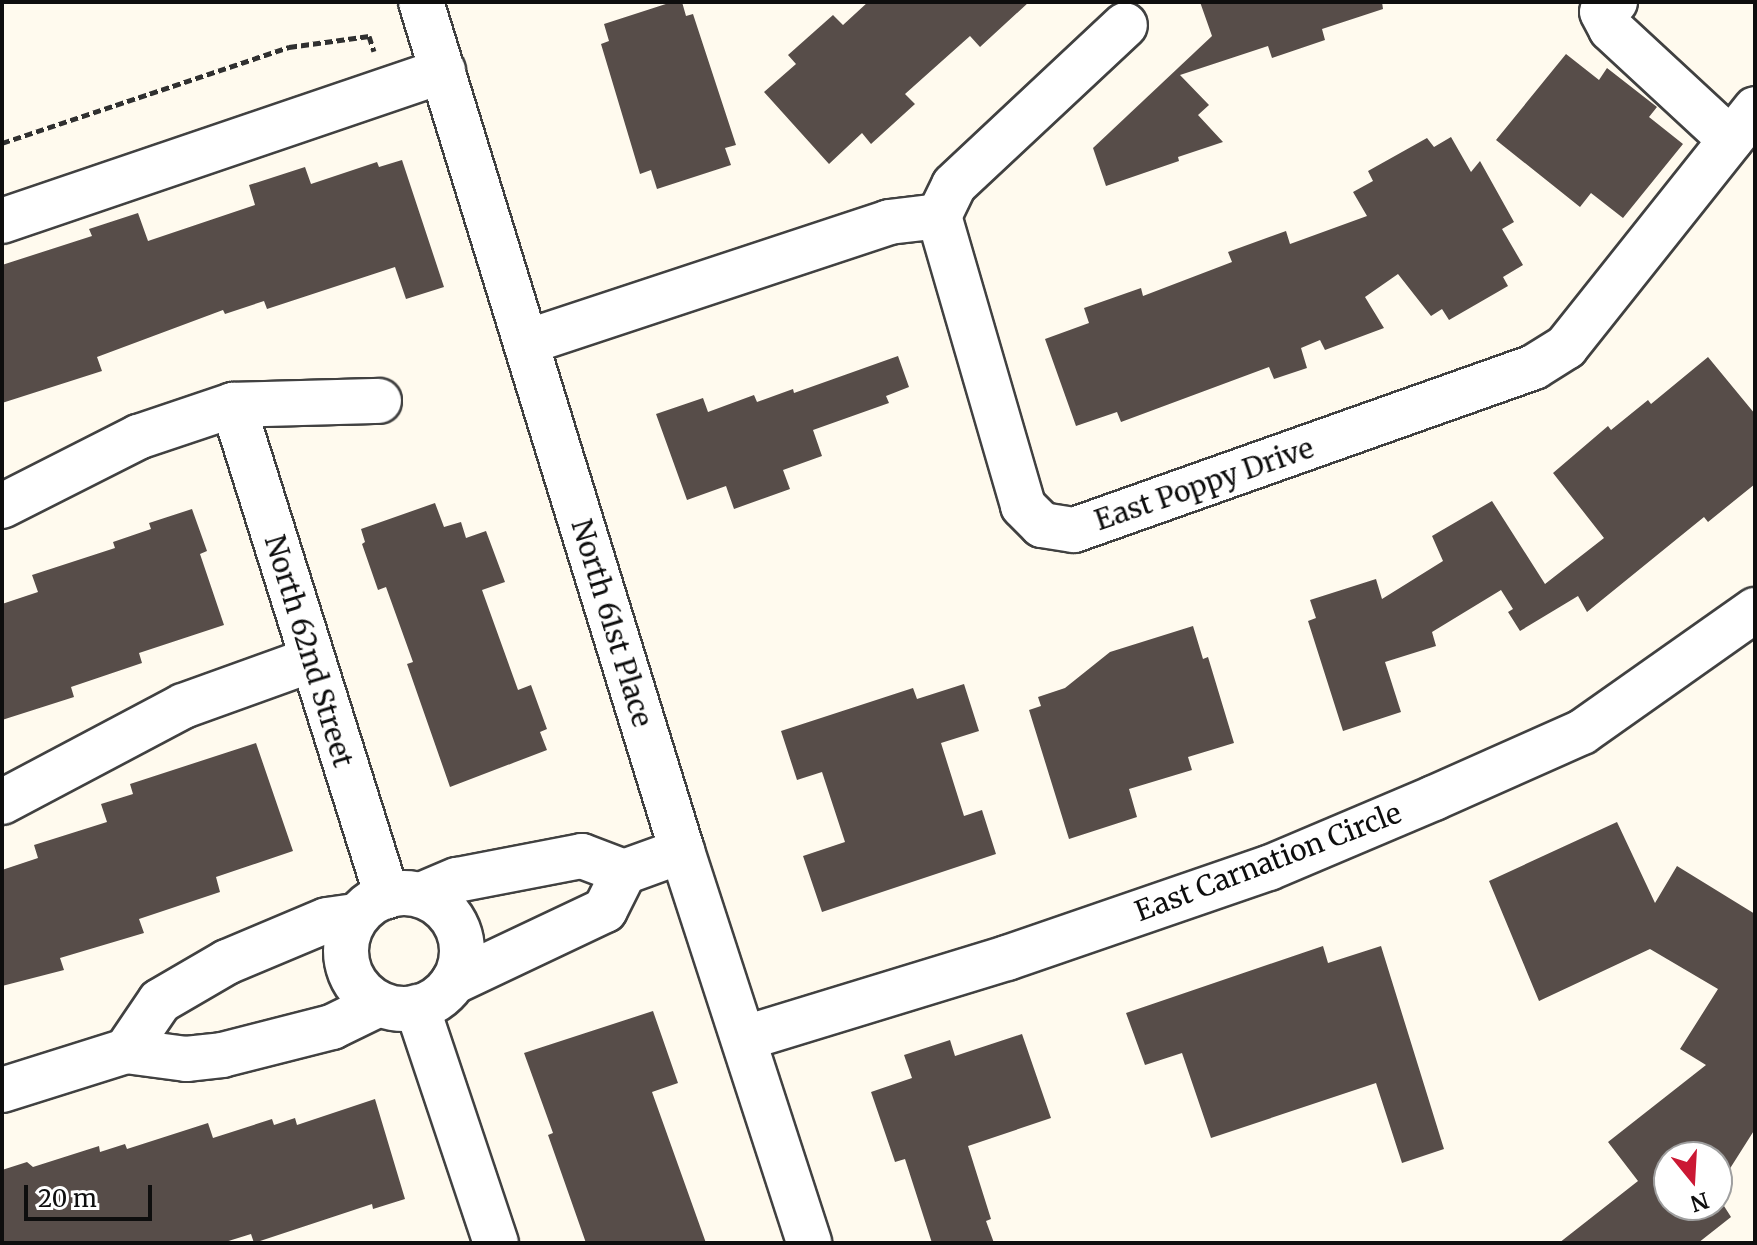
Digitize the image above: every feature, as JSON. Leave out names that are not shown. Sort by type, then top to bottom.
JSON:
[{"type":"street","name":"North 61st Place","points":[[421,2],[682,851],[809,1243]]},
{"type":"street","points":[[1615,2],[1602,12],[1611,29],[1743,124]]},
{"type":"street","points":[[527,342],[889,222],[939,216],[954,185],[1125,25]]},
{"type":"street","points":[[2,221],[443,71]]},
{"type":"street","name":"East Poppy Drive","points":[[939,216],[1023,506],[1042,525],[1074,530],[1534,367],[1566,347],[1743,124]]},
{"type":"street","points":[[2,506],[138,437],[233,405],[379,401]]},
{"type":"street","name":"North 62nd Street","points":[[233,405],[389,902]]},
{"type":"street","name":"East Carnation Circle","points":[[745,1038],[1007,958],[1269,868],[1582,732],[1755,610]]},
{"type":"street","points":[[2,802],[183,706],[311,660]]},
{"type":"street","points":[[126,1051],[160,1001],[241,956],[327,920],[457,880],[582,856],[624,872],[682,851]]},
{"type":"street","points":[[2,1090],[126,1051],[186,1059],[222,1055],[332,1027],[398,1006],[431,1003],[453,982],[605,910],[624,872]]},
{"type":"street","points":[[453,982],[461,957],[459,931],[451,916],[389,902],[349,931],[347,965],[365,994],[398,1006],[496,1243]]},
{"type":"path","points":[[2,143],[289,47],[369,36],[380,68],[402,85]]},
{"type":"building","points":[[672,2],[682,2],[686,16],[693,14],[736,145],[725,148],[731,165],[657,189],[651,170],[640,174],[601,44],[609,41],[604,24]]},
{"type":"building","points":[[868,2],[1029,2],[980,47],[970,36],[905,94],[915,104],[871,144],[862,133],[829,164],[764,92],[796,64],[788,55],[833,15],[843,25]]},
{"type":"building","points":[[1200,2],[1382,2],[1383,9],[1322,29],[1325,40],[1272,58],[1268,46],[1180,75],[1209,105],[1198,115],[1223,142],[1106,186],[1093,148],[1212,36]]},
{"type":"building","points":[[1566,54],[1599,80],[1607,68],[1657,107],[1649,117],[1683,144],[1623,218],[1591,193],[1580,207],[1496,140]]},
{"type":"building","points":[[1451,137],[1471,172],[1480,161],[1514,222],[1502,229],[1523,265],[1503,277],[1508,286],[1449,320],[1442,309],[1431,316],[1398,274],[1365,297],[1384,328],[1325,350],[1320,340],[1301,348],[1307,368],[1274,379],[1269,367],[1121,422],[1117,412],[1076,426],[1045,339],[1089,323],[1084,308],[1141,288],[1143,296],[1232,262],[1228,252],[1286,231],[1290,244],[1367,216],[1353,192],[1373,181],[1368,171],[1427,138],[1434,147]]},
{"type":"building","points":[[402,160],[444,287],[406,299],[395,267],[267,309],[264,301],[225,314],[223,310],[97,357],[102,371],[2,403],[2,265],[92,236],[89,229],[138,213],[148,241],[255,205],[249,185],[305,167],[311,184],[377,162],[379,167]]},
{"type":"building","points":[[898,356],[909,387],[886,396],[889,403],[813,430],[822,456],[783,470],[790,489],[734,509],[726,486],[687,500],[656,414],[703,398],[708,412],[754,395],[757,402],[793,389],[794,393]]},
{"type":"building","points":[[1708,357],[1755,414],[1755,484],[1708,522],[1704,517],[1587,612],[1578,596],[1520,631],[1508,612],[1513,609],[1501,590],[1432,632],[1436,646],[1385,662],[1401,712],[1343,731],[1308,621],[1316,618],[1310,600],[1376,579],[1382,599],[1443,561],[1432,536],[1492,501],[1545,584],[1604,538],[1553,473],[1608,426],[1611,430],[1648,400],[1651,404]]},
{"type":"building","points":[[435,503],[444,527],[461,522],[466,538],[486,531],[505,582],[482,590],[518,690],[531,685],[547,729],[540,732],[547,750],[450,787],[407,664],[413,662],[386,587],[378,590],[362,544],[365,542],[361,529]]},
{"type":"building","points":[[192,509],[207,551],[200,554],[224,625],[139,653],[142,663],[71,687],[74,697],[2,720],[2,604],[38,592],[32,575],[115,548],[113,542],[151,529],[149,523]]},
{"type":"building","points":[[1193,626],[1203,659],[1208,657],[1234,743],[1188,757],[1192,770],[1129,789],[1137,817],[1069,839],[1029,710],[1041,706],[1038,697],[1065,688],[1110,652]]},
{"type":"building","points":[[964,684],[979,731],[941,743],[964,816],[982,810],[996,854],[822,912],[803,856],[845,842],[822,772],[797,780],[781,731],[913,688],[917,699]]},
{"type":"building","points":[[256,743],[293,851],[216,877],[220,892],[139,919],[144,933],[60,958],[64,970],[2,986],[2,870],[38,858],[34,845],[107,822],[101,804],[133,794],[130,784]]},
{"type":"building","points":[[1617,822],[1655,903],[1677,866],[1755,914],[1755,1129],[1733,1164],[1733,1141],[1653,1141],[1653,1221],[1726,1221],[1698,1243],[1559,1243],[1638,1181],[1608,1142],[1706,1065],[1680,1049],[1718,989],[1650,949],[1539,1001],[1489,881]]},
{"type":"building","points":[[1323,946],[1328,963],[1381,946],[1444,1149],[1402,1163],[1376,1083],[1211,1138],[1182,1053],[1145,1065],[1126,1013]]},
{"type":"building","points":[[653,1011],[678,1083],[652,1092],[706,1243],[586,1243],[548,1135],[553,1133],[524,1053]]},
{"type":"building","points":[[1022,1034],[1051,1118],[968,1146],[991,1219],[986,1221],[994,1243],[932,1243],[905,1159],[895,1162],[871,1092],[912,1078],[904,1055],[950,1040],[955,1056]]},
{"type":"building","points":[[375,1099],[405,1199],[373,1209],[372,1204],[254,1243],[251,1234],[222,1243],[2,1243],[2,1170],[27,1162],[33,1167],[99,1146],[100,1152],[125,1144],[127,1149],[208,1123],[213,1138],[272,1119],[274,1125],[295,1118],[297,1125]]}]
